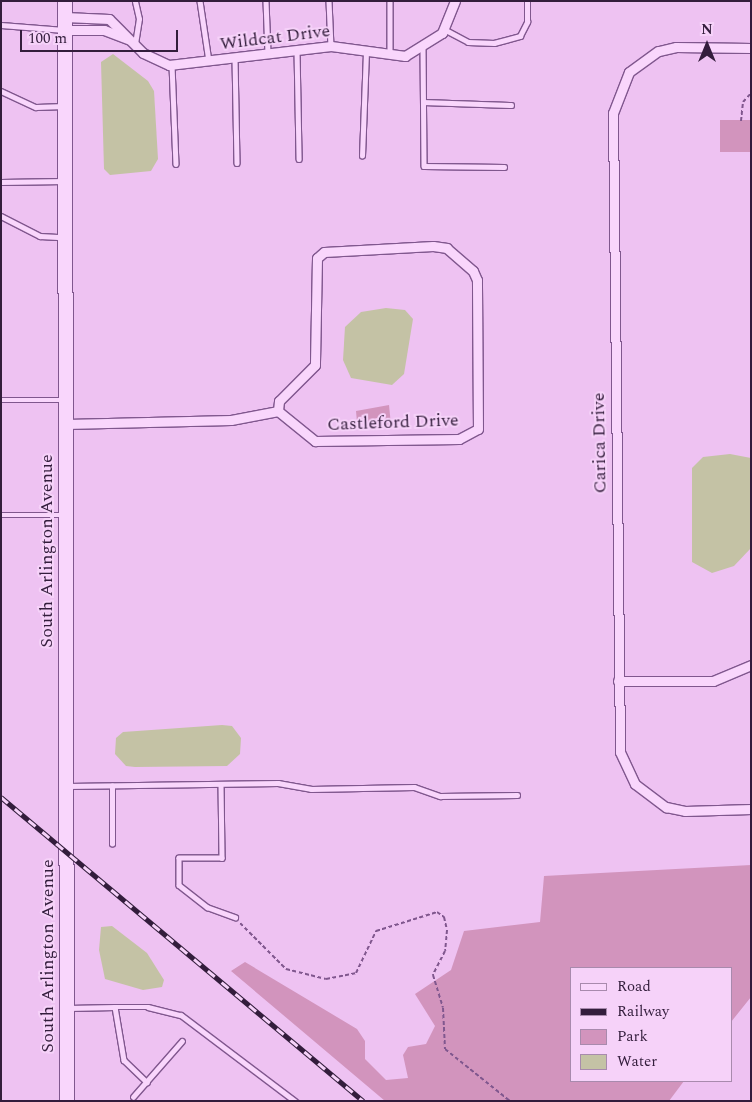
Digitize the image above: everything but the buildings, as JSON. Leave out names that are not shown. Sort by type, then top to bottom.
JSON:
[{"type":"main road","name":"South Arlington Avenue","points":[[65,1],[67,1101]]},
{"type":"street","points":[[444,29],[455,1]]},
{"type":"street","name":"Wildcat Drive","points":[[65,23],[104,30],[135,44],[148,56],[172,65],[331,46],[366,50],[390,56],[404,56],[423,48],[444,29]]},
{"type":"street","name":"Carica Drive","points":[[751,48],[676,47],[636,65],[619,88],[613,113],[618,681],[623,765],[640,790],[666,807],[685,811],[751,808]]},
{"type":"street","name":"Castleford Drive","points":[[336,248],[447,248],[477,280],[478,429],[459,439],[326,443],[316,441],[278,411],[279,401],[316,365],[316,258],[336,248]]},
{"type":"street","points":[[66,424],[231,420],[278,411]]},
{"type":"street","points":[[618,681],[713,681],[751,664]]},
{"type":"lane","points":[[135,1],[139,18],[135,44]]},
{"type":"lane","points":[[200,1],[209,62]]},
{"type":"lane","points":[[266,1],[268,53]]},
{"type":"lane","points":[[329,1],[331,46]]},
{"type":"lane","points":[[390,1],[390,56]]},
{"type":"lane","points":[[444,29],[468,42],[494,43],[520,36],[527,22],[527,1]]},
{"type":"lane","points":[[1,26],[65,23]]},
{"type":"lane","points":[[423,48],[424,166],[504,167]]},
{"type":"lane","points":[[296,49],[300,159]]},
{"type":"lane","points":[[362,156],[366,50]]},
{"type":"lane","points":[[235,58],[237,164]]},
{"type":"lane","points":[[172,65],[176,164]]},
{"type":"lane","points":[[1,91],[36,107],[66,106]]},
{"type":"lane","points":[[423,102],[510,105]]},
{"type":"lane","points":[[1,182],[66,181]]},
{"type":"lane","points":[[1,216],[40,236],[66,237]]},
{"type":"lane","points":[[1,400],[65,400]]},
{"type":"lane","points":[[1,515],[66,515]]},
{"type":"lane","points":[[67,786],[278,783],[311,789],[414,787],[440,796],[517,795]]},
{"type":"lane","points":[[221,784],[222,858],[179,858],[179,885],[207,907],[235,917]]},
{"type":"lane","points":[[112,786],[112,844]]},
{"type":"lane","points":[[115,1007],[124,1060],[147,1082]]},
{"type":"lane","points":[[66,1008],[148,1007],[181,1015],[295,1101]]},
{"type":"lane","points":[[133,1097],[182,1041]]},
{"type":"path","points":[[741,121],[743,102],[751,93]]},
{"type":"path","points":[[235,917],[286,969],[326,979],[356,972],[376,931],[437,912],[444,917],[447,930],[445,951],[433,975],[444,1008],[445,1049],[510,1101]]},
{"type":"green space","points":[[720,120],[751,120],[751,152],[720,152]]},
{"type":"green space","points":[[389,405],[391,425],[357,422],[356,411]]},
{"type":"green space","points":[[751,865],[751,997],[732,1021],[732,967],[570,967],[570,1082],[683,1082],[669,1101],[385,1101],[231,971],[245,962],[357,1029],[365,1041],[365,1059],[386,1080],[408,1078],[403,1055],[408,1047],[426,1044],[435,1026],[415,994],[451,970],[464,931],[540,922],[544,876]]},
{"type":"water","points":[[113,54],[148,81],[154,91],[158,159],[151,171],[110,175],[104,169],[101,62]]},
{"type":"water","points":[[386,308],[405,310],[413,319],[404,374],[392,385],[351,378],[343,360],[345,327],[361,312]]},
{"type":"water","points":[[730,454],[751,458],[751,548],[734,566],[712,573],[692,562],[692,468],[703,457]]},
{"type":"water","points":[[222,725],[232,726],[241,738],[240,754],[227,766],[135,767],[126,766],[115,754],[116,738],[123,732]]},
{"type":"water","points":[[112,926],[147,953],[164,980],[162,987],[143,990],[105,979],[99,950],[101,927]]},
{"type":"railway","points":[[1,797],[363,1101]]}]
